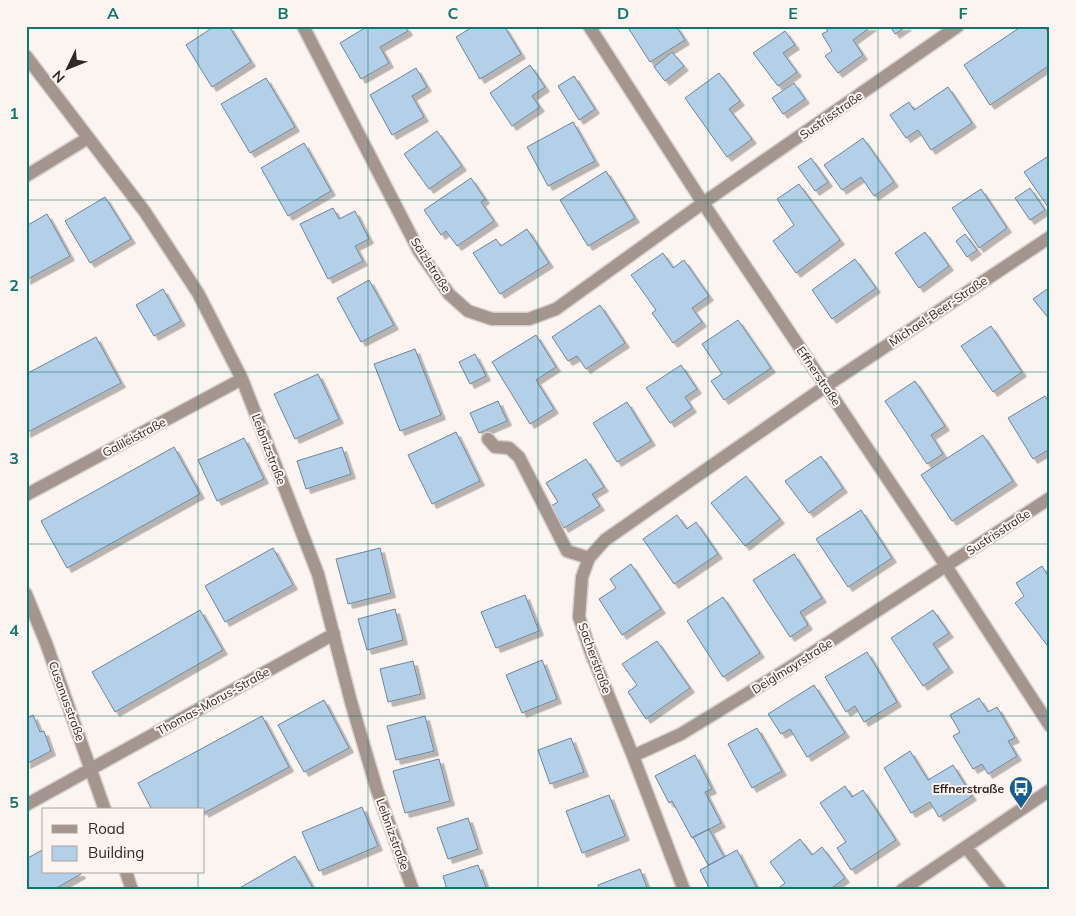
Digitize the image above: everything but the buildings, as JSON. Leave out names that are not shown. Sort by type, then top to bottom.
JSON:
[{"type":"street","name":"Sälzlstraße","points":[[304,26],[419,251],[449,294],[468,311],[492,319],[530,319],[556,309],[703,203]]},
{"type":"street","name":"Effnerstraße","points":[[589,26],[703,203],[946,566],[1050,726]]},
{"type":"street","name":"Sustrisstraße","points":[[703,203],[958,26]]},
{"type":"street","name":"Leibnizstraße","points":[[26,56],[145,212],[198,293],[242,379],[318,574],[351,702],[377,790],[413,890]]},
{"type":"street","points":[[26,176],[88,138]]},
{"type":"street","name":"Michael-Beer-Straße","points":[[826,386],[1050,237]]},
{"type":"street","name":"Galileistraße","points":[[26,496],[242,379]]},
{"type":"street","name":"Sacherstraße","points":[[684,890],[590,650],[580,617],[582,577],[589,558],[605,540],[826,386]]},
{"type":"street","points":[[488,439],[495,447],[509,448],[519,457],[567,551],[589,558]]},
{"type":"street","name":"Sustrisstraße","points":[[946,566],[1050,498]]},
{"type":"street","name":"Deiglmayrstraße","points":[[633,756],[681,734],[714,714],[797,663],[946,566]]},
{"type":"street","name":"Cusanusstraße","points":[[26,594],[46,643],[104,808]]},
{"type":"street","name":"Thomas-Morus-Straße","points":[[26,805],[334,634]]},
{"type":"street","points":[[902,890],[1050,790]]},
{"type":"street","points":[[966,847],[1000,890]]},
{"type":"street","points":[[127,874],[132,890]]},
{"type":"place","name":"Effnerstraße","points":[[1021,809]]}]
